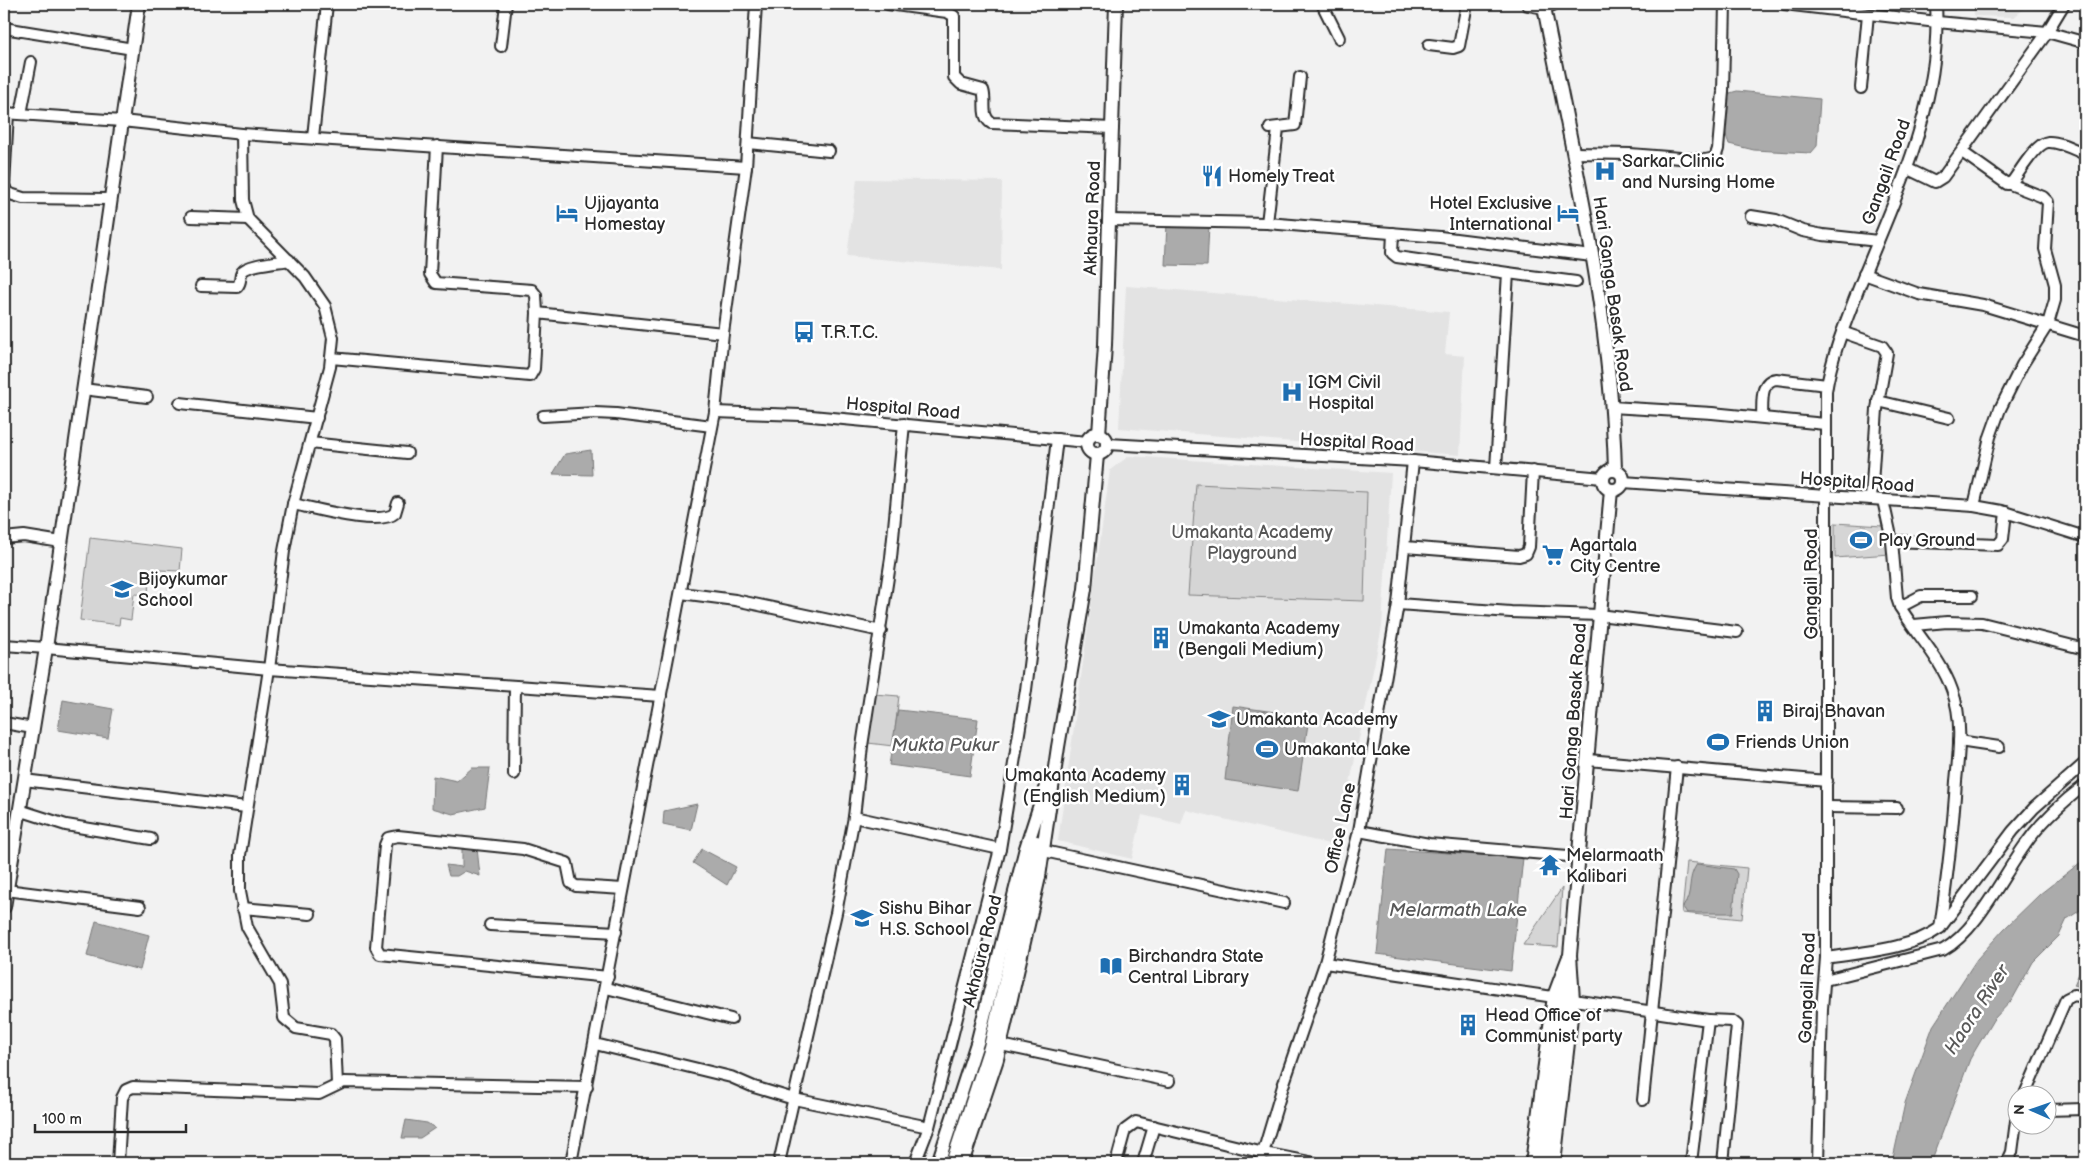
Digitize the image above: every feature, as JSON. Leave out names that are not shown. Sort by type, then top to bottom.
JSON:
[{"type":"main road","points":[[4,907],[9,839],[19,810],[46,648],[139,4]]},
{"type":"main road","name":"Akhaura Road","points":[[1099,434],[1105,345],[1116,4]]},
{"type":"main road","points":[[1528,4],[1549,5]]},
{"type":"main road","name":"Hari Ganga Basak Road","points":[[1549,5],[1592,256],[1609,372],[1615,470]]},
{"type":"main road","points":[[1099,434],[1105,438],[1108,444],[1106,450],[1097,454],[1089,450],[1088,442],[1092,435],[1099,434]]},
{"type":"main road","name":"Akhaura Road","points":[[962,1163],[995,1046],[1044,851],[1058,747],[1085,590],[1097,454]]},
{"type":"main road","points":[[1615,470],[1621,474],[1623,482],[1619,488],[1611,490],[1604,484],[1604,478],[1608,472],[1615,470]]},
{"type":"main road","name":"Hari Ganga Basak Road","points":[[1564,998],[1580,857],[1611,490]]},
{"type":"main road","points":[[952,1163],[995,1046],[1058,747]]},
{"type":"main road","name":"Akhaura Road","points":[[938,1163],[978,1040],[1026,848],[1058,747]]},
{"type":"main road","points":[[1532,1163],[1564,998]]},
{"type":"main road","points":[[1543,1163],[1564,998]]},
{"type":"main road","points":[[1554,1163],[1564,998]]},
{"type":"street","points":[[313,137],[327,4]]},
{"type":"street","points":[[501,46],[506,4]]},
{"type":"street","points":[[571,1163],[715,412],[723,333],[746,168],[756,4]]},
{"type":"street","points":[[888,4],[948,12],[954,16],[954,77],[961,84],[982,90],[986,120],[991,123],[1113,128]]},
{"type":"street","points":[[1322,4],[1339,38]]},
{"type":"street","points":[[1429,45],[1453,48],[1459,46],[1467,4]]},
{"type":"street","points":[[1574,153],[1630,154],[1705,160],[1715,158],[1718,149],[1723,92],[1725,4]]},
{"type":"street","points":[[1784,4],[1937,22],[2047,32],[2083,42],[2085,37]]},
{"type":"street","name":"Gangail Road","points":[[1818,1163],[1822,1009],[1826,958],[1827,495],[1825,424],[1827,385],[1831,365],[1842,332],[1908,169],[1927,103],[1936,59],[1936,4]]},
{"type":"street","points":[[1908,169],[1937,182],[1962,152],[2047,32],[2064,4]]},
{"type":"street","points":[[1861,88],[1868,14]]},
{"type":"street","points":[[4,28],[133,50]]},
{"type":"street","points":[[22,114],[31,62]]},
{"type":"street","points":[[1267,223],[1274,128],[1295,125],[1300,77]]},
{"type":"street","points":[[110,199],[24,198],[7,193],[4,185],[6,113],[122,121],[242,134],[313,137],[746,168]]},
{"type":"street","points":[[242,134],[243,200],[248,219],[305,277],[325,306],[333,338],[331,358],[317,418],[292,504],[284,551],[269,669],[240,855],[242,908],[254,941],[280,984],[284,1018],[296,1028],[331,1034],[336,1039],[337,1084]]},
{"type":"street","points":[[2010,184],[2037,148],[2043,143],[2051,142],[2085,154]]},
{"type":"street","points":[[748,143],[829,151]]},
{"type":"street","points":[[331,358],[530,376],[534,369],[537,313],[536,294],[532,290],[440,284],[432,279],[437,146]]},
{"type":"street","points":[[1962,152],[2004,183],[2044,197],[2048,202],[2045,249],[2056,293],[2048,324],[2022,365],[2000,410],[1990,437],[1974,506]]},
{"type":"street","points":[[1751,216],[1776,220],[1823,236],[1878,241]]},
{"type":"street","points":[[191,217],[248,219]]},
{"type":"street","points":[[1109,220],[1267,223],[1393,233],[1592,256]]},
{"type":"street","points":[[1393,233],[1391,248],[1392,253],[1397,257],[1576,282]]},
{"type":"street","points":[[201,286],[237,287],[240,284],[241,273],[247,267],[290,260]]},
{"type":"street","points":[[1496,468],[1508,273]]},
{"type":"street","points":[[1864,274],[1918,294],[1983,305],[2085,336]]},
{"type":"street","points":[[537,313],[723,333]]},
{"type":"street","points":[[1842,332],[1882,346],[1887,350],[1878,401],[1871,499]]},
{"type":"street","points":[[1762,417],[1764,386],[1769,381],[1776,379],[1827,385]]},
{"type":"street","points":[[83,389],[147,397]]},
{"type":"street","points":[[1878,401],[1949,418]]},
{"type":"street","points":[[180,403],[317,418]]},
{"type":"street","points":[[1612,407],[1762,417],[1825,424]]},
{"type":"street","name":"Hospital Road","points":[[715,412],[904,424],[1088,442]]},
{"type":"street","points":[[543,416],[595,413],[616,414],[712,426]]},
{"type":"street","points":[[779,1163],[836,913],[854,817],[862,746],[891,558],[904,424]]},
{"type":"street","points":[[915,1163],[929,1127],[1000,849],[1026,690],[1057,439]]},
{"type":"street","points":[[310,443],[408,453]]},
{"type":"street","name":"Hospital Road","points":[[1108,444],[1413,461],[1604,478]]},
{"type":"street","name":"Office Lane","points":[[1262,1158],[1283,1086],[1325,963],[1359,831],[1398,604],[1413,461]]},
{"type":"street","points":[[1405,546],[1519,556],[1526,554],[1529,546],[1533,471]]},
{"type":"street","name":"Hospital Road","points":[[1623,482],[1974,506],[2006,512],[2085,537]]},
{"type":"street","points":[[1883,500],[1892,541],[1897,598],[1900,607],[1935,657],[1952,689],[1957,706],[1959,741],[1953,835],[1940,928]]},
{"type":"street","points":[[292,504],[350,515],[381,518],[395,513],[398,503]]},
{"type":"street","points":[[1892,541],[1998,545],[2003,539],[2006,512]]},
{"type":"street","points":[[4,538],[24,536],[61,542]]},
{"type":"street","points":[[681,593],[735,600],[881,632]]},
{"type":"street","points":[[1900,607],[1921,596],[1972,596]]},
{"type":"street","points":[[1398,604],[1511,612],[1599,615],[1737,632]]},
{"type":"street","points":[[1914,625],[1947,622],[1982,623],[2085,649]]},
{"type":"street","points":[[4,646],[46,648],[269,669],[661,696]]},
{"type":"street","points":[[514,774],[515,686]]},
{"type":"street","points":[[4,723],[33,728]]},
{"type":"street","points":[[1959,741],[1999,747]]},
{"type":"street","points":[[1588,760],[1827,781]]},
{"type":"street","points":[[1826,958],[1899,945],[1934,933],[1940,928],[2013,831],[2034,808],[2085,763]]},
{"type":"street","points":[[1643,1100],[1678,767]]},
{"type":"street","points":[[24,780],[246,807]]},
{"type":"street","points":[[1825,980],[1943,950],[1952,945],[1976,916],[2026,842],[2085,785]]},
{"type":"street","points":[[1826,807],[1897,808]]},
{"type":"street","points":[[19,810],[66,825],[151,839]]},
{"type":"street","points":[[854,817],[1000,849]]},
{"type":"street","points":[[1359,831],[1429,844],[1580,857]]},
{"type":"street","points":[[608,977],[380,954],[376,947],[385,845],[388,838],[398,836],[524,849],[567,863],[571,883],[576,886],[623,889]]},
{"type":"street","points":[[1044,851],[1284,903]]},
{"type":"street","points":[[6,890],[140,907]]},
{"type":"street","points":[[242,908],[310,914]]},
{"type":"street","points":[[490,925],[616,932]]},
{"type":"street","points":[[1325,963],[1708,1020],[1732,1021],[1737,1025],[1723,1163]]},
{"type":"street","points":[[606,988],[732,1019]]},
{"type":"street","points":[[2029,1084],[2066,999],[2074,995],[2085,997]]},
{"type":"street","points":[[1691,1163],[1708,1020]]},
{"type":"street","points":[[595,1044],[731,1077],[754,1087],[794,1099],[929,1127]]},
{"type":"street","points":[[995,1046],[1169,1081]]},
{"type":"street","points":[[118,1163],[122,1098],[129,1088],[319,1094],[344,1082],[587,1087]]},
{"type":"street","points":[[2056,1110],[2085,1109]]},
{"type":"street","points":[[1116,1163],[1125,1130],[1136,1122],[1262,1158],[1315,1163]]},
{"type":"street","points":[[1143,1163],[1154,1126]]},
{"type":"street","points":[[2007,1163],[2012,1152],[2014,1134]]},
{"type":"shaded area","points":[[1974,4],[2059,4],[2054,12],[2024,9],[2014,17],[1974,16]]},
{"type":"shaded area","points":[[857,179],[1002,181],[1001,270],[847,256]]},
{"type":"shaded area","name":"IGM Civil Hospital","points":[[1126,286],[1449,312],[1445,354],[1465,356],[1460,455],[1119,428]]},
{"type":"shaded area","name":"Umakanta Academy","points":[[1129,456],[1391,473],[1382,627],[1337,846],[1186,810],[1181,824],[1142,815],[1132,859],[1058,841],[1110,470]]},
{"type":"green space","name":"Umakanta Academy Playground","points":[[1196,484],[1367,492],[1364,601],[1188,595]]},
{"type":"green space","name":"Play Ground","points":[[1835,523],[1883,526],[1890,554],[1835,558]]},
{"type":"green space","points":[[90,538],[182,549],[180,571],[159,570],[158,579],[149,578],[148,595],[134,594],[131,620],[120,618],[119,625],[80,620]]},
{"type":"green space","points":[[874,694],[899,696],[893,746],[868,743]]},
{"type":"green space","points":[[1687,862],[1747,868],[1742,919],[1682,913]]},
{"type":"green space","points":[[1562,888],[1558,947],[1523,945]]},
{"type":"water","points":[[1737,91],[1820,99],[1817,146],[1811,153],[1754,150],[1729,144],[1725,125],[1726,105],[1730,93]]},
{"type":"water","points":[[1167,223],[1209,225],[1207,266],[1165,265]]},
{"type":"water","points":[[591,450],[592,475],[553,474],[565,454]]},
{"type":"water","points":[[63,700],[113,709],[108,738],[58,730]]},
{"type":"water","name":"Umakanta Lake","points":[[1233,706],[1309,717],[1298,791],[1225,780]]},
{"type":"water","name":"Mukta Pukur","points":[[898,710],[978,719],[970,776],[889,765]]},
{"type":"water","points":[[472,768],[490,768],[485,807],[453,814],[432,808],[433,776],[457,781]]},
{"type":"water","points":[[697,804],[691,830],[663,824],[664,811]]},
{"type":"water","points":[[477,848],[480,876],[465,871],[457,876],[449,876],[446,865],[462,867],[462,849]]},
{"type":"water","points":[[702,849],[736,867],[727,885],[693,863]]},
{"type":"water","name":"Melarmath Lake","points":[[1388,849],[1523,858],[1511,971],[1377,954]]},
{"type":"water","name":"Haora River","points":[[2085,859],[2085,907],[2067,919],[2059,936],[2033,962],[2012,1000],[1993,1020],[1970,1059],[1931,1163],[1892,1163],[1905,1103],[1933,1026],[1977,959],[2004,929],[2040,894]]},
{"type":"water","points":[[1697,864],[1734,869],[1737,874],[1733,913],[1687,913],[1683,907]]},
{"type":"water","points":[[96,921],[149,935],[140,970],[87,956]]},
{"type":"water","points":[[2085,959],[2085,988],[2074,985]]},
{"type":"water","points":[[406,1120],[427,1123],[435,1128],[420,1138],[402,1138]]},
{"type":"place","name":"Sarkar Clinic and Nursing Home","points":[[1605,171]]},
{"type":"place","name":"Homely Treat","points":[[1212,176]]},
{"type":"place","name":"Ujjayanta Homestay","points":[[567,213]]},
{"type":"place","name":"Hotel Exclusive International","points":[[1568,213]]},
{"type":"place","name":"T.R.T.C.","points":[[804,332]]},
{"type":"place","name":"IGM Civil Hospital","points":[[1292,392]]},
{"type":"place","name":"Play Ground","points":[[1861,540]]},
{"type":"place","name":"Agartala City Centre","points":[[1553,555]]},
{"type":"place","name":"Bijoykumar School","points":[[122,589]]},
{"type":"place","name":"Umakanta Academy (Bengali Medium)","points":[[1161,638]]},
{"type":"place","name":"Biraj Bhavan","points":[[1765,711]]},
{"type":"place","name":"Umakanta Academy","points":[[1219,719]]},
{"type":"place","name":"Friends Union","points":[[1718,742]]},
{"type":"place","name":"Umakanta Lake","points":[[1267,749]]},
{"type":"place","name":"Umakanta Academy (English Medium)","points":[[1182,785]]},
{"type":"place","name":"Melarmaath Kalibari","points":[[1550,865]]},
{"type":"place","name":"Sishu Bihar H.S. School","points":[[862,918]]},
{"type":"place","name":"Birchandra State Central Library","points":[[1111,966]]},
{"type":"place","name":"Head Office of Communist party","points":[[1468,1025]]}]
